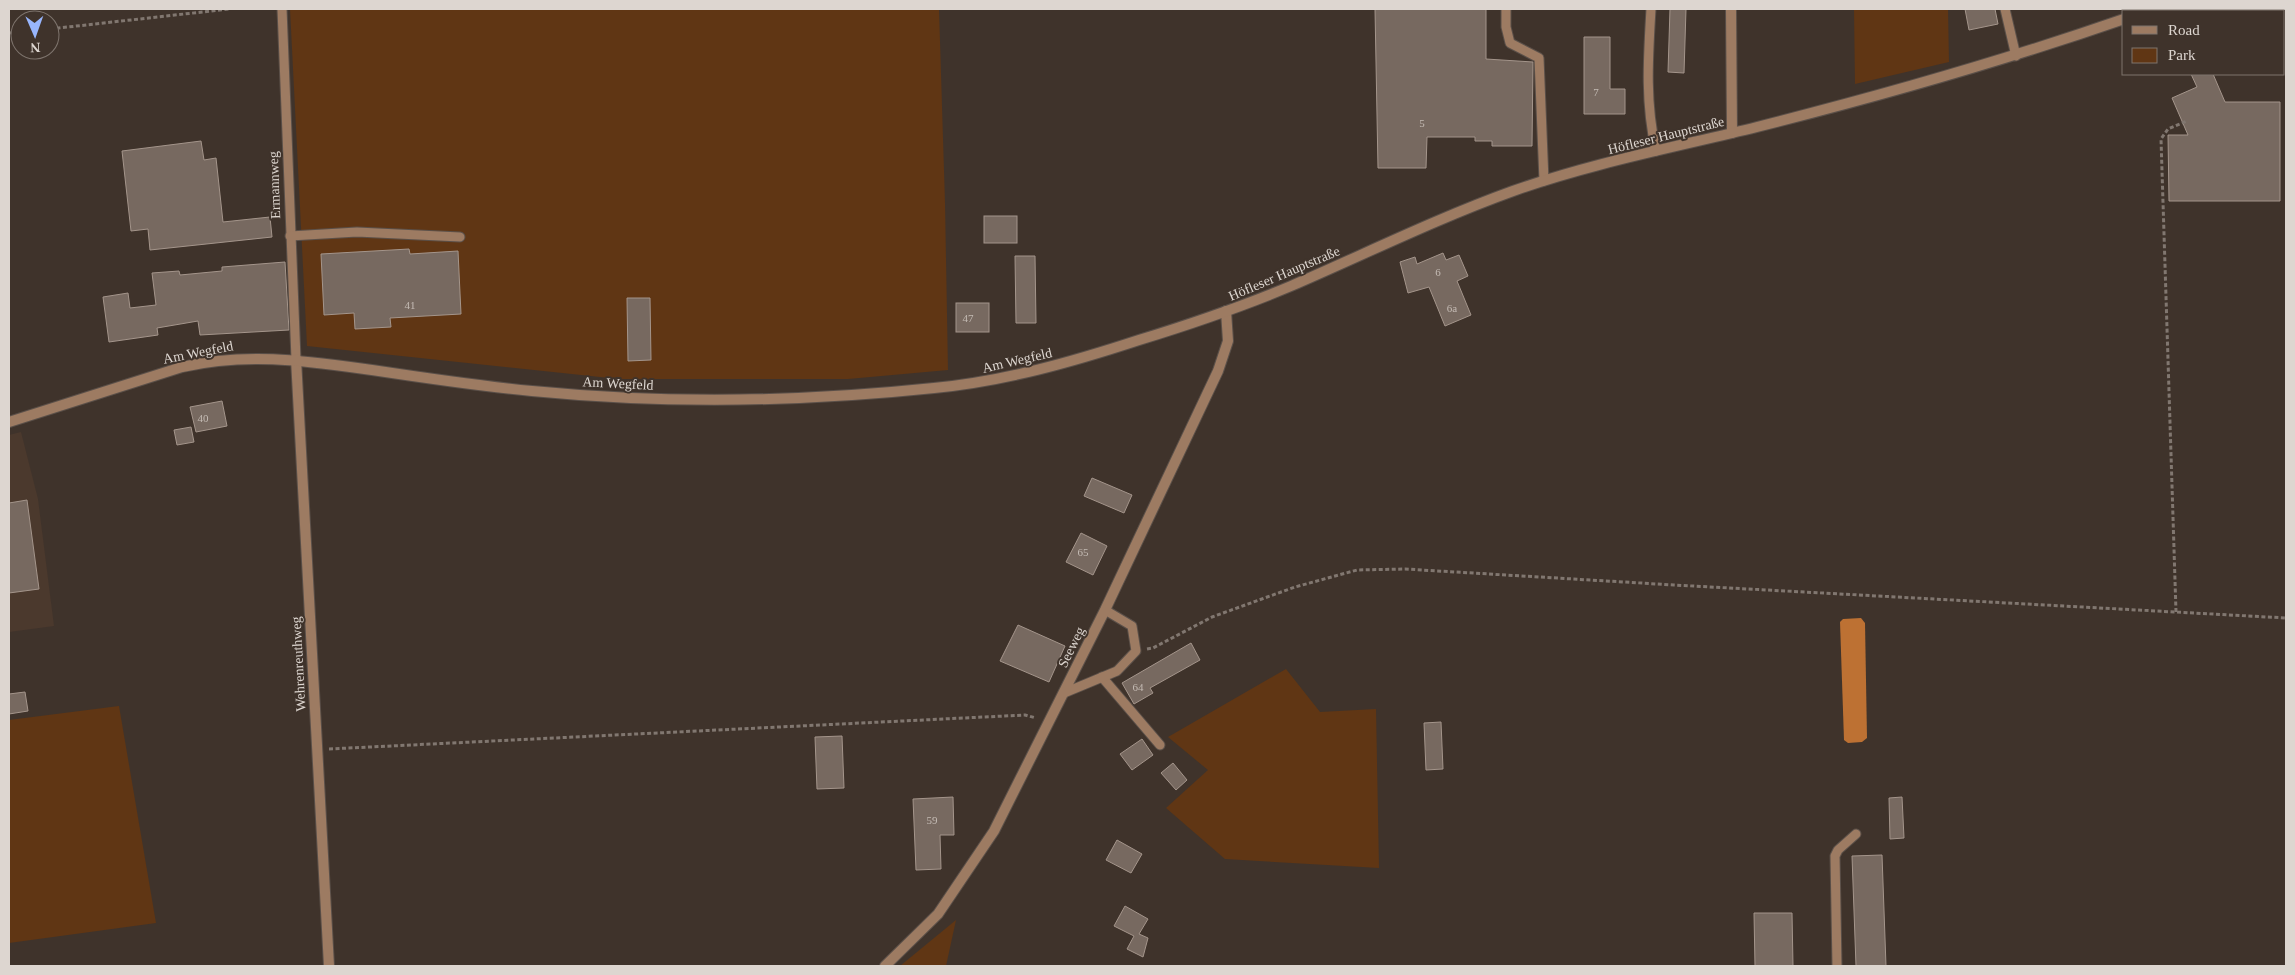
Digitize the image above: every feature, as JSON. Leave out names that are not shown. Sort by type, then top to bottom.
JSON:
[{"type":"street","points":[[1731,9],[1732,133]]},
{"type":"street","name":"Höfleser Hauptstraße","points":[[1226,311],[1292,285],[1470,208],[1544,181],[1656,151],[1836,107],[2016,56],[2122,20]]},
{"type":"street","name":"Am Wegfeld","points":[[9,422],[158,374],[206,362],[250,358],[296,360],[496,387],[584,395],[738,400],[852,396],[957,386],[1031,372],[1084,358],[1226,311]]},
{"type":"street","name":"Seeweg","points":[[885,966],[938,914],[994,832],[1105,610],[1221,363],[1228,341],[1226,311]]},
{"type":"street","name":"Wehrenreuthweg","points":[[296,360],[329,966]]},
{"type":"lane","name":"Ermannweg","points":[[282,9],[296,360]]},
{"type":"lane","points":[[1506,9],[1506,27],[1510,43],[1540,58],[1544,181]]},
{"type":"lane","points":[[1651,9],[1647,78],[1649,122],[1656,151]]},
{"type":"lane","points":[[2005,9],[2016,56]]},
{"type":"lane","points":[[290,236],[357,232],[460,237]]},
{"type":"lane","points":[[1064,693],[1117,671],[1136,651],[1132,626],[1105,610]]},
{"type":"lane","points":[[1102,677],[1160,745]]},
{"type":"lane","points":[[1837,966],[1835,856],[1838,850],[1856,834]]},
{"type":"path","points":[[60,27],[229,9]]},
{"type":"path","points":[[2176,612],[2161,140],[2168,129],[2187,121]]},
{"type":"path","points":[[1136,651],[1153,648],[1212,617],[1295,587],[1357,570],[1405,568],[1674,586],[2286,618]]},
{"type":"path","points":[[317,750],[1025,715],[1049,722]]},
{"type":"shaded area","points":[[21,432],[38,499],[54,626],[9,632],[9,435]]},
{"type":"shaded area","points":[[1861,618],[1865,623],[1867,738],[1862,742],[1848,743],[1844,740],[1840,622],[1843,619]]},
{"type":"green space","points":[[290,9],[939,9],[948,370],[848,379],[619,379],[307,346]]},
{"type":"green space","points":[[1854,9],[1948,9],[1949,62],[1855,84]]},
{"type":"green space","points":[[1286,669],[1320,712],[1376,709],[1379,868],[1225,859],[1166,808],[1208,770],[1168,737]]},
{"type":"green space","points":[[119,706],[156,923],[9,943],[9,720]]},
{"type":"green space","points":[[956,920],[946,966],[900,966]]},
{"type":"building","points":[[1375,9],[1486,9],[1486,59],[1533,62],[1532,146],[1492,146],[1492,141],[1475,141],[1475,137],[1427,137],[1426,168],[1378,168]]},
{"type":"building","points":[[1670,9],[1686,9],[1684,73],[1668,72]]},
{"type":"building","points":[[1965,9],[1995,9],[1998,24],[1969,30]]},
{"type":"building","points":[[1584,37],[1610,37],[1610,89],[1625,89],[1625,114],[1584,114]]},
{"type":"building","points":[[2191,75],[2213,75],[2225,102],[2280,102],[2280,201],[2169,201],[2168,135],[2188,135],[2172,98],[2197,87]]},
{"type":"building","points":[[201,141],[204,160],[216,158],[223,222],[270,217],[272,237],[150,250],[148,229],[131,231],[122,151]]},
{"type":"building","points":[[984,216],[1017,216],[1017,243],[984,243]]},
{"type":"building","points":[[409,249],[410,254],[458,251],[461,314],[390,318],[391,327],[355,329],[354,313],[324,315],[321,254]]},
{"type":"building","points":[[1443,253],[1446,260],[1459,255],[1468,276],[1457,281],[1471,315],[1445,326],[1429,287],[1408,293],[1400,262],[1415,257],[1417,264]]},
{"type":"building","points":[[1015,256],[1035,256],[1036,323],[1016,323]]},
{"type":"building","points":[[285,262],[289,330],[200,335],[198,321],[157,328],[158,335],[109,342],[103,297],[128,293],[130,308],[156,305],[152,273],[179,271],[180,275],[222,271],[222,267]]},
{"type":"building","points":[[627,298],[650,298],[651,360],[628,361]]},
{"type":"building","points":[[956,303],[989,303],[989,332],[956,332]]},
{"type":"building","points":[[222,401],[227,426],[196,432],[190,407]]},
{"type":"building","points":[[191,427],[194,442],[177,445],[174,430]]},
{"type":"building","points":[[1092,478],[1132,495],[1124,513],[1084,496]]},
{"type":"building","points":[[27,500],[39,589],[9,593],[9,503]]},
{"type":"building","points":[[1081,533],[1107,546],[1093,575],[1066,562]]},
{"type":"building","points":[[1018,625],[1065,646],[1049,682],[1000,661]]},
{"type":"building","points":[[1191,643],[1200,660],[1150,688],[1153,693],[1134,704],[1122,683]]},
{"type":"building","points":[[25,692],[28,711],[9,714],[9,694]]},
{"type":"building","points":[[1441,722],[1443,769],[1426,770],[1424,723]]},
{"type":"building","points":[[842,736],[844,788],[817,789],[815,737]]},
{"type":"building","points":[[1142,739],[1153,755],[1132,770],[1120,754]]},
{"type":"building","points":[[1173,763],[1187,780],[1176,790],[1161,773]]},
{"type":"building","points":[[953,797],[954,835],[940,835],[941,869],[916,870],[913,799]]},
{"type":"building","points":[[1902,797],[1904,838],[1890,839],[1889,798]]},
{"type":"building","points":[[1117,840],[1142,854],[1131,873],[1106,860]]},
{"type":"building","points":[[1882,855],[1886,966],[1856,966],[1852,856]]},
{"type":"building","points":[[1125,906],[1148,919],[1139,934],[1148,938],[1143,957],[1127,949],[1134,936],[1114,926]]},
{"type":"building","points":[[1754,913],[1792,913],[1793,966],[1755,966]]}]
